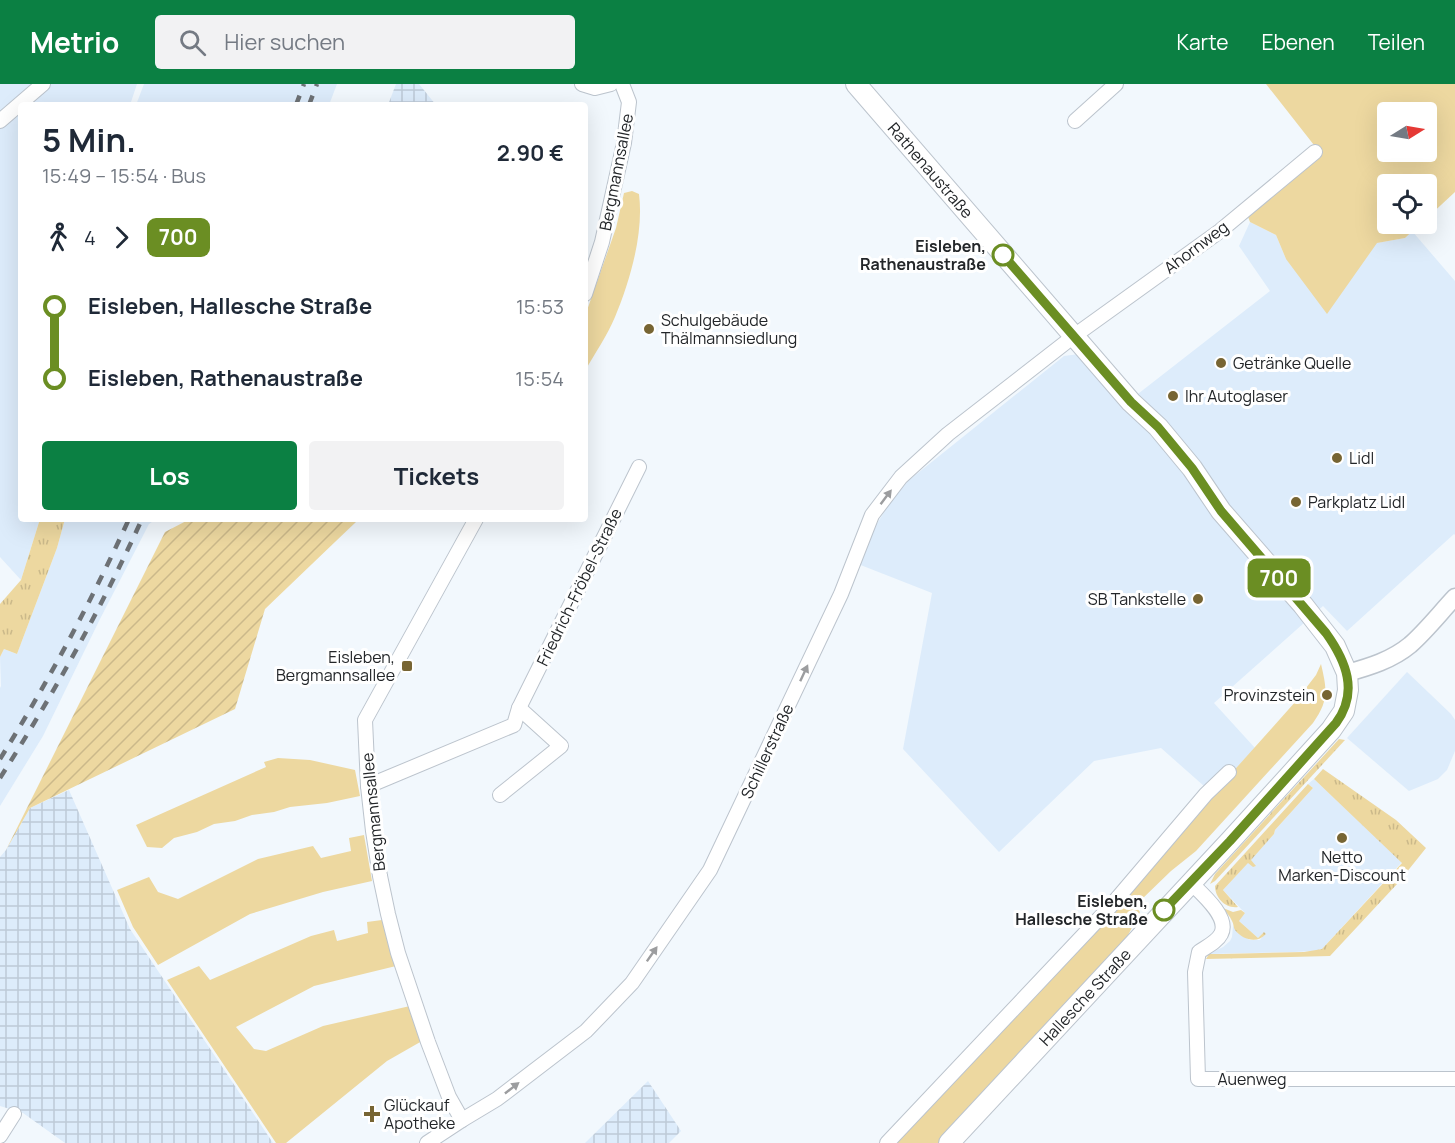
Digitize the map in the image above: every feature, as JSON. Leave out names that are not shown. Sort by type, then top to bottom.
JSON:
[{"type":"main road","name":"Rathenaustraße","points":[[856,84],[1131,402],[1158,427],[1192,468],[1221,511],[1322,628],[1339,651],[1347,673]]},
{"type":"main road","name":"Hallesche Straße","points":[[949,1143],[1230,841],[1336,723],[1344,711],[1347,698],[1347,673]]},
{"type":"street","points":[[22,102],[43,84]]},
{"type":"street","points":[[582,84],[595,88],[611,84]]},
{"type":"street","name":"Bergmannsallee","points":[[588,285],[602,242],[624,144],[629,102],[622,84]]},
{"type":"street","points":[[1075,121],[1116,84]]},
{"type":"street","points":[[0,121],[18,106]]},
{"type":"street","name":"Ahornweg","points":[[1074,336],[1220,231],[1315,152]]},
{"type":"street","name":"Schillerstraße","points":[[428,1143],[462,1119],[497,1100],[586,1031],[632,983],[710,870],[841,594],[872,515],[901,477],[948,434],[1074,336]]},
{"type":"street","name":"Friedrich-Fröbel-Straße","points":[[368,786],[514,725],[519,708],[639,467]]},
{"type":"street","name":"Bergmannsallee","points":[[462,1119],[449,1097],[398,953],[380,876],[368,786],[365,720],[474,522]]},
{"type":"street","points":[[1347,673],[1376,664],[1402,651],[1455,597]]},
{"type":"street","points":[[500,795],[561,746],[519,708]]},
{"type":"street","points":[[887,1143],[1110,908],[1206,794],[1229,772]]},
{"type":"street","name":"Auenweg","points":[[1190,882],[1214,908],[1222,920],[1223,927],[1220,937],[1199,952],[1195,972],[1198,1079],[1455,1079]]},
{"type":"street","points":[[0,1136],[14,1114]]},
{"type":"shaded area","points":[[0,84],[137,84],[131,102],[18,102],[18,522],[39,522],[21,580],[0,557]]},
{"type":"shaded area","points":[[144,84],[337,84],[330,102],[137,102]]},
{"type":"shaded area","points":[[396,84],[419,84],[434,102],[389,102]]},
{"type":"shaded area","points":[[1250,222],[1276,235],[1286,259],[1405,238],[1409,234],[1415,234],[1455,281],[1455,535],[1347,631],[1323,606],[1214,703],[1255,748],[1213,794],[1161,748],[1094,761],[999,852],[903,749],[932,593],[858,564],[867,540],[889,504],[908,481],[1064,356],[1079,354],[1125,404],[1270,291],[1239,246]]},
{"type":"shaded area","points":[[64,522],[152,522],[100,619],[43,736],[0,806],[0,657],[4,649],[17,654],[57,548]]},
{"type":"shaded area","points":[[1407,672],[1455,720],[1455,751],[1447,770],[1438,779],[1409,791],[1347,738]]},
{"type":"shaded area","points":[[1314,779],[1402,862],[1322,949],[1209,954],[1230,941],[1233,926],[1241,935],[1250,940],[1260,940],[1265,933],[1258,938],[1238,920],[1245,913],[1223,890],[1313,788],[1308,784]]},
{"type":"shaded area","points":[[69,790],[130,929],[273,1143],[65,1143],[23,1113],[0,1106],[0,857],[30,808]]},
{"type":"shaded area","points":[[648,1081],[681,1131],[669,1143],[585,1143]]},
{"type":"green space","points":[[1266,84],[1455,84],[1455,192],[1437,209],[1437,174],[1377,174],[1377,234],[1409,234],[1405,238],[1377,243],[1327,314],[1286,259],[1276,235],[1250,222],[1247,214],[1321,154]]},
{"type":"green space","points":[[632,191],[639,194],[638,241],[621,303],[605,338],[588,366],[588,307],[616,228],[624,193]]},
{"type":"green space","points":[[39,522],[64,522],[57,548],[17,654],[4,649],[0,657],[0,604],[21,580]]},
{"type":"green space","points":[[184,522],[356,522],[265,609],[235,709],[30,808],[6,850],[165,532]]},
{"type":"green space","points":[[1321,664],[1325,695],[1322,708],[1313,723],[1196,851],[1141,900],[1136,907],[1140,912],[1119,950],[939,1143],[896,1143],[1119,905],[1296,701],[1316,675]]},
{"type":"green space","points":[[1339,739],[1345,740],[1210,884],[1215,874]]},
{"type":"green space","points":[[278,758],[310,760],[355,770],[360,796],[290,807],[214,824],[197,832],[174,838],[162,848],[147,847],[136,825],[266,767],[264,762]]},
{"type":"green space","points":[[1323,769],[1396,820],[1426,848],[1398,883],[1330,956],[1206,959],[1209,954],[1304,952],[1322,949],[1402,863],[1314,779]]},
{"type":"green space","points":[[1308,784],[1313,788],[1251,860],[1256,866],[1253,867],[1248,863],[1223,890],[1238,907],[1222,902],[1215,886]]},
{"type":"green space","points":[[364,835],[372,881],[323,892],[250,914],[158,965],[133,927],[117,890],[149,877],[158,892],[178,899],[258,859],[313,846],[321,858],[351,851],[349,838]]},
{"type":"green space","points":[[1223,908],[1233,912],[1241,910],[1245,913],[1239,921],[1258,938],[1264,932],[1266,934],[1258,939],[1254,940],[1242,936],[1235,930]]},
{"type":"green space","points":[[382,920],[396,966],[314,986],[236,1027],[254,1049],[266,1051],[323,1026],[410,1006],[422,1041],[387,1061],[286,1143],[276,1143],[167,980],[199,966],[210,980],[311,936],[334,930],[337,941],[368,933],[367,922]]},
{"type":"railway","points":[[297,102],[304,84]]},
{"type":"railway","points":[[310,102],[317,84]]},
{"type":"railway","points":[[0,759],[68,641],[128,522]]},
{"type":"railway","points":[[0,778],[76,651],[141,522]]},
{"type":"bus line","name":"700","points":[[1003,255],[1131,402],[1158,427],[1192,468],[1221,511],[1326,633],[1339,651],[1347,673],[1347,698],[1341,717],[1230,841],[1164,910]]},
{"type":"place","name":"Eisleben, Rathenaustraße","points":[[1003,255]]},
{"type":"place","name":"Schulgebäude Thälmannsiedlung","points":[[649,329]]},
{"type":"place","name":"Getränke Quelle","points":[[1221,363]]},
{"type":"place","name":"Ihr Autoglaser","points":[[1173,396]]},
{"type":"place","name":"Lidl","points":[[1337,458]]},
{"type":"place","name":"Parkplatz Lidl","points":[[1296,502]]},
{"type":"place","name":"SB Tankstelle","points":[[1198,599]]},
{"type":"place","name":"Eisleben, Bergmannsallee","points":[[407,666]]},
{"type":"place","name":"Provinzstein","points":[[1327,695]]},
{"type":"place","name":"Netto Marken-Discount","points":[[1342,838]]},
{"type":"place","name":"Eisleben, Hallesche Straße","points":[[1164,910]]},
{"type":"place","name":"Glückauf Apotheke","points":[[372,1114]]}]
